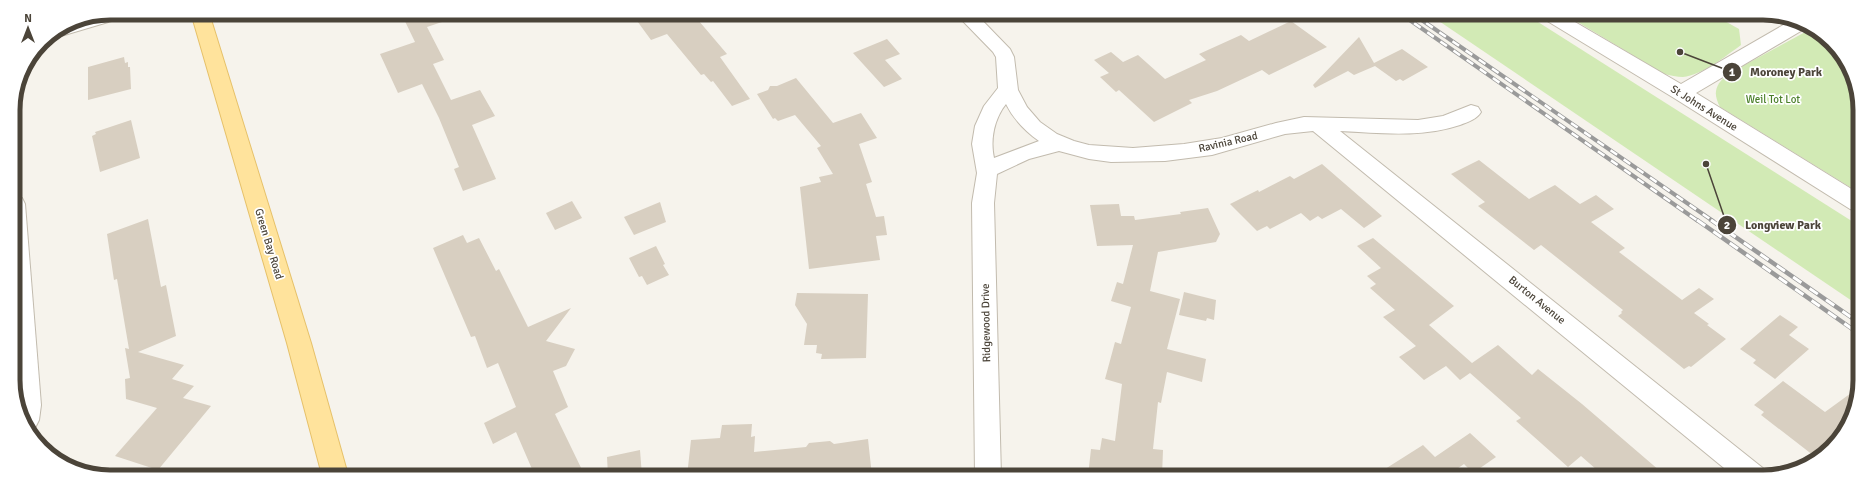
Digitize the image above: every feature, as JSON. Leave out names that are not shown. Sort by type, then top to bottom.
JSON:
[{"type":"main road","name":"Green Bay Road","points":[[202,20],[299,343],[334,470]]},
{"type":"street","points":[[971,20],[1001,50],[1005,57],[1008,90]]},
{"type":"street","name":"St Johns Avenue","points":[[1558,20],[1853,200]]},
{"type":"street","points":[[1680,93],[1795,26]]},
{"type":"street","name":"Ravinia Road","points":[[1008,90],[1012,100],[1029,122],[1043,135],[1058,144],[1095,154],[1139,155],[1180,152],[1231,143],[1292,126],[1318,124],[1407,127],[1427,126],[1457,120],[1471,112]]},
{"type":"street","name":"Ridgewood Drive","points":[[988,470],[983,203],[987,170],[983,153],[983,138],[986,122],[991,109],[998,98],[1008,90]]},
{"type":"street","name":"Burton Avenue","points":[[1318,124],[1746,470]]},
{"type":"street","points":[[987,170],[1019,154],[1038,147],[1058,144]]},
{"type":"street","points":[[20,279],[30,405],[27,415]]},
{"type":"green space","points":[[1437,20],[1535,20],[1853,222],[1853,302]]},
{"type":"green space","points":[[1574,20],[1723,20],[1739,29],[1741,45],[1706,69],[1690,76],[1683,77],[1664,74]]},
{"type":"green space","name":"Weil Tot Lot","points":[[1807,31],[1827,46],[1844,70],[1851,92],[1853,110],[1853,189],[1720,107],[1716,97],[1716,89],[1728,74]]},
{"type":"building","points":[[404,20],[448,20],[427,27],[444,60],[433,64],[451,100],[480,90],[495,116],[472,125],[496,179],[463,191],[454,169],[459,167],[439,118],[422,84],[398,93],[380,54],[415,42]]},
{"type":"building","points":[[636,20],[698,20],[727,54],[720,57],[750,99],[732,106],[713,81],[711,82],[704,74],[701,75],[667,34],[651,40]]},
{"type":"building","points":[[1291,21],[1327,47],[1269,75],[1262,70],[1217,91],[1189,100],[1192,103],[1154,122],[1119,90],[1116,92],[1100,77],[1109,73],[1094,60],[1111,52],[1123,62],[1138,55],[1165,79],[1206,60],[1199,54],[1241,35],[1249,41]]},
{"type":"building","points":[[1359,37],[1374,63],[1402,49],[1428,67],[1403,81],[1400,79],[1396,81],[1375,66],[1354,75],[1348,71],[1315,88],[1313,85]]},
{"type":"building","points":[[887,39],[900,54],[885,60],[902,79],[884,87],[853,53]]},
{"type":"building","points":[[124,57],[125,63],[128,62],[128,67],[130,67],[131,89],[88,100],[88,67]]},
{"type":"building","points":[[796,78],[833,123],[861,113],[877,138],[859,144],[872,182],[866,184],[876,217],[884,216],[887,235],[876,236],[880,260],[809,269],[800,187],[821,182],[819,177],[833,174],[817,148],[821,146],[795,115],[778,121],[775,118],[773,119],[757,94],[768,90],[770,86],[777,86]]},
{"type":"building","points":[[131,120],[140,158],[100,172],[92,136],[96,134],[95,132]]},
{"type":"building","points":[[1479,160],[1529,199],[1555,185],[1580,204],[1596,195],[1614,209],[1591,222],[1625,248],[1619,252],[1682,300],[1699,288],[1714,299],[1694,313],[1726,339],[1691,367],[1689,366],[1684,369],[1618,316],[1623,310],[1541,245],[1534,250],[1478,206],[1485,202],[1451,174]]},
{"type":"building","points":[[1322,164],[1382,216],[1364,228],[1341,209],[1322,219],[1318,216],[1310,221],[1301,213],[1270,229],[1267,226],[1257,231],[1230,204],[1258,190],[1259,192],[1290,176],[1294,179]]},
{"type":"building","points":[[572,201],[582,218],[555,230],[546,213]]},
{"type":"building","points":[[660,202],[666,222],[634,235],[624,217]]},
{"type":"building","points":[[1119,204],[1121,216],[1134,216],[1135,220],[1181,214],[1180,212],[1208,208],[1220,234],[1216,242],[1158,252],[1150,291],[1180,299],[1167,349],[1206,359],[1202,382],[1167,372],[1161,403],[1158,402],[1153,449],[1163,450],[1162,470],[1089,470],[1091,449],[1100,450],[1102,438],[1115,441],[1122,384],[1105,379],[1115,342],[1121,344],[1131,307],[1111,301],[1117,282],[1123,284],[1133,245],[1097,246],[1090,205]]},
{"type":"building","points":[[148,219],[161,287],[166,285],[176,336],[138,352],[184,365],[172,379],[194,386],[183,398],[211,406],[158,470],[115,456],[157,408],[126,399],[125,379],[130,378],[125,348],[129,349],[117,279],[114,280],[107,234]]},
{"type":"building","points":[[463,235],[467,243],[479,238],[496,271],[499,269],[528,327],[571,308],[546,341],[575,349],[566,366],[553,371],[568,407],[555,414],[582,470],[532,470],[516,432],[493,444],[484,423],[516,407],[498,363],[487,368],[475,336],[471,337],[433,248]]},
{"type":"building","points":[[1373,238],[1454,306],[1429,325],[1472,363],[1498,345],[1532,375],[1538,369],[1582,404],[1659,470],[1597,470],[1581,456],[1568,467],[1516,421],[1521,418],[1470,373],[1460,380],[1446,366],[1424,380],[1399,357],[1416,346],[1383,317],[1395,310],[1370,288],[1376,284],[1367,276],[1381,268],[1357,246]]},
{"type":"building","points":[[656,246],[665,264],[663,265],[669,275],[647,285],[642,276],[639,277],[629,258]]},
{"type":"building","points":[[1184,292],[1216,300],[1214,320],[1207,318],[1206,321],[1179,315]]},
{"type":"building","points":[[797,293],[868,294],[866,358],[821,359],[822,354],[816,353],[817,345],[804,345],[807,324],[795,305]]},
{"type":"building","points":[[1780,315],[1798,327],[1789,335],[1809,349],[1775,379],[1753,363],[1756,360],[1740,349]]},
{"type":"building","points":[[1783,381],[1825,412],[1852,392],[1844,420],[1838,430],[1822,448],[1813,455],[1761,415],[1764,412],[1754,405]]},
{"type":"building","points":[[752,424],[751,437],[755,436],[754,452],[806,447],[809,443],[830,441],[834,444],[868,439],[871,470],[688,470],[691,440],[720,438],[722,425]]},
{"type":"building","points":[[1470,433],[1496,457],[1477,470],[1470,470],[1464,464],[1455,470],[1383,470],[1423,445],[1435,457]]},
{"type":"building","points":[[640,450],[642,470],[608,470],[607,457]]},
{"type":"railway","points":[[1410,20],[1698,221]]},
{"type":"railway","points":[[1422,20],[1713,221]]},
{"type":"railway","points":[[1697,220],[1853,329]]},
{"type":"railway","points":[[1711,220],[1853,319]]},
{"type":"place","name":"Moroney Park","points":[[1680,52]]},
{"type":"place","name":"Longview Park","points":[[1706,164]]}]
